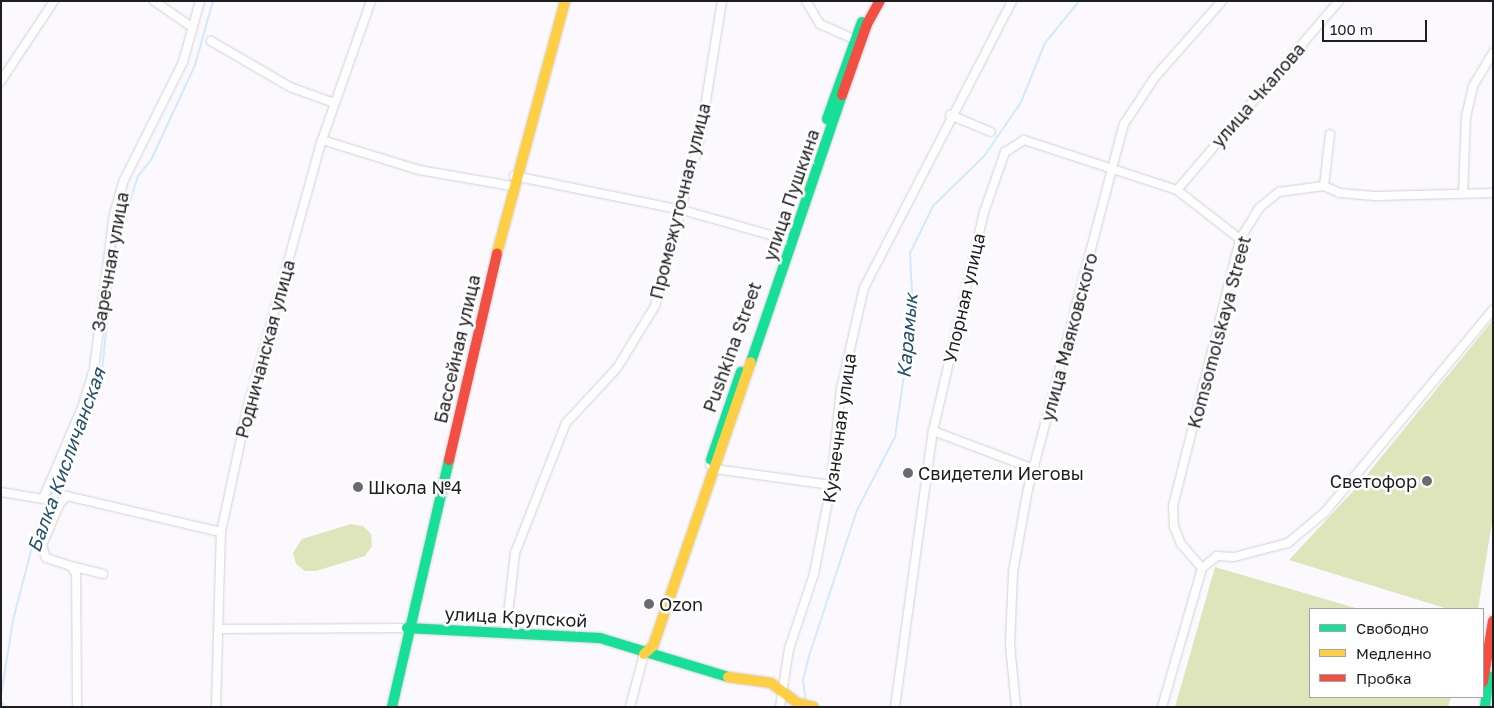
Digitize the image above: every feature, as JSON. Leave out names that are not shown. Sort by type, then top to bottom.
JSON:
[{"type":"street","points":[[1,81],[54,1]]},
{"type":"street","points":[[154,1],[192,28]]},
{"type":"street","name":"Заречная улица","points":[[1,492],[43,499],[94,368],[114,214],[124,180],[183,62],[200,1]]},
{"type":"street","name":"Родничанская улица","points":[[216,707],[220,629],[221,532],[248,406],[322,140],[371,1]]},
{"type":"street","name":"Бассейная улица","points":[[392,707],[407,628],[513,181],[565,1]]},
{"type":"street","name":"Промежуточная улица","points":[[506,632],[515,554],[544,473],[566,423],[617,368],[655,306],[700,138],[722,1]]},
{"type":"street","points":[[806,1],[820,24],[853,38]]},
{"type":"street","name":"Pushkina Street","points":[[630,707],[644,654],[712,467],[853,38],[872,1]]},
{"type":"street","name":"улица Пушкина","points":[[712,467],[866,24],[880,1]]},
{"type":"street","name":"Кузнечная улица","points":[[780,707],[781,690],[814,574],[831,485],[841,389],[864,288],[950,114],[1012,1]]},
{"type":"street","name":"улица Маяковского","points":[[1016,707],[1010,645],[1013,572],[1034,469],[1124,124],[1155,77],[1222,1]]},
{"type":"street","name":"улица Чкалова","points":[[1177,190],[1340,1]]},
{"type":"street","points":[[211,41],[290,87],[334,103]]},
{"type":"street","points":[[1462,194],[1466,117],[1473,86],[1493,53]]},
{"type":"street","points":[[950,114],[991,132]]},
{"type":"street","points":[[1324,186],[1330,134]]},
{"type":"street","points":[[322,140],[419,170],[513,181],[682,210],[788,240]]},
{"type":"street","name":"Упорная улица","points":[[894,707],[933,431],[984,212],[1005,152],[1024,140],[1177,190],[1240,239]]},
{"type":"street","name":"Komsomolskaya Street","points":[[1202,568],[1181,544],[1174,528],[1173,506],[1240,239],[1259,208],[1279,192],[1324,186],[1340,193],[1377,196],[1493,193]]},
{"type":"street","points":[[1162,707],[1202,568],[1217,556],[1234,557],[1288,543],[1325,512],[1493,310]]},
{"type":"street","points":[[933,431],[1034,469]]},
{"type":"street","points":[[712,467],[831,485]]},
{"type":"street","points":[[102,574],[46,558],[42,545],[56,513],[67,496],[221,532]]},
{"type":"street","points":[[70,566],[76,574],[77,707]]},
{"type":"street","points":[[1485,707],[1493,621]]},
{"type":"street","name":"улица Крупской","points":[[220,629],[407,628],[600,638],[711,675],[771,684],[798,702],[814,707]]},
{"type":"street","points":[[1484,678],[1491,652]]},
{"type":"green space","points":[[1493,320],[1493,516],[1478,608],[1445,608],[1289,560],[1356,488]]},
{"type":"green space","points":[[351,524],[363,526],[371,534],[372,546],[365,556],[316,571],[305,571],[296,564],[293,553],[302,539]]},
{"type":"green space","points":[[1215,567],[1356,608],[1309,608],[1309,698],[1451,698],[1448,707],[1175,707]]},
{"type":"waterway","name":"Балка Кисличанская","points":[[1,696],[13,620],[39,520],[73,449],[102,370],[115,249],[138,176],[151,160],[195,65],[213,1]]},
{"type":"waterway","name":"Карамык","points":[[806,702],[803,680],[809,656],[857,510],[895,437],[913,314],[910,253],[933,206],[985,155],[1021,102],[1045,43],[1079,1]]},
{"type":"waterway","name":"Балка Кисличанская","points":[[1,702],[6,707]]},
{"type":"traffic: fast","points":[[827,119],[862,22]]},
{"type":"traffic: fast","points":[[751,362],[842,95]]},
{"type":"traffic: fast","points":[[711,460],[741,372]]},
{"type":"traffic: fast","points":[[392,707],[449,460]]},
{"type":"traffic: fast","points":[[407,628],[600,638],[728,677]]},
{"type":"traffic: fast","points":[[1485,707],[1489,676]]},
{"type":"traffic: slow","points":[[497,253],[565,1]]},
{"type":"traffic: slow","points":[[644,654],[653,646],[751,362]]},
{"type":"traffic: slow","points":[[728,677],[771,683],[798,703],[814,707]]},
{"type":"traffic: jam","points":[[842,95],[867,24],[880,1]]},
{"type":"traffic: jam","points":[[449,460],[497,253]]},
{"type":"traffic: jam","points":[[1484,676],[1493,621]]},
{"type":"place","name":"Свидетели Иеговы","points":[[908,473]]},
{"type":"place","name":"Светофор","points":[[1427,481]]},
{"type":"place","name":"Школа №4","points":[[358,487]]},
{"type":"place","name":"Ozon","points":[[649,604]]}]
